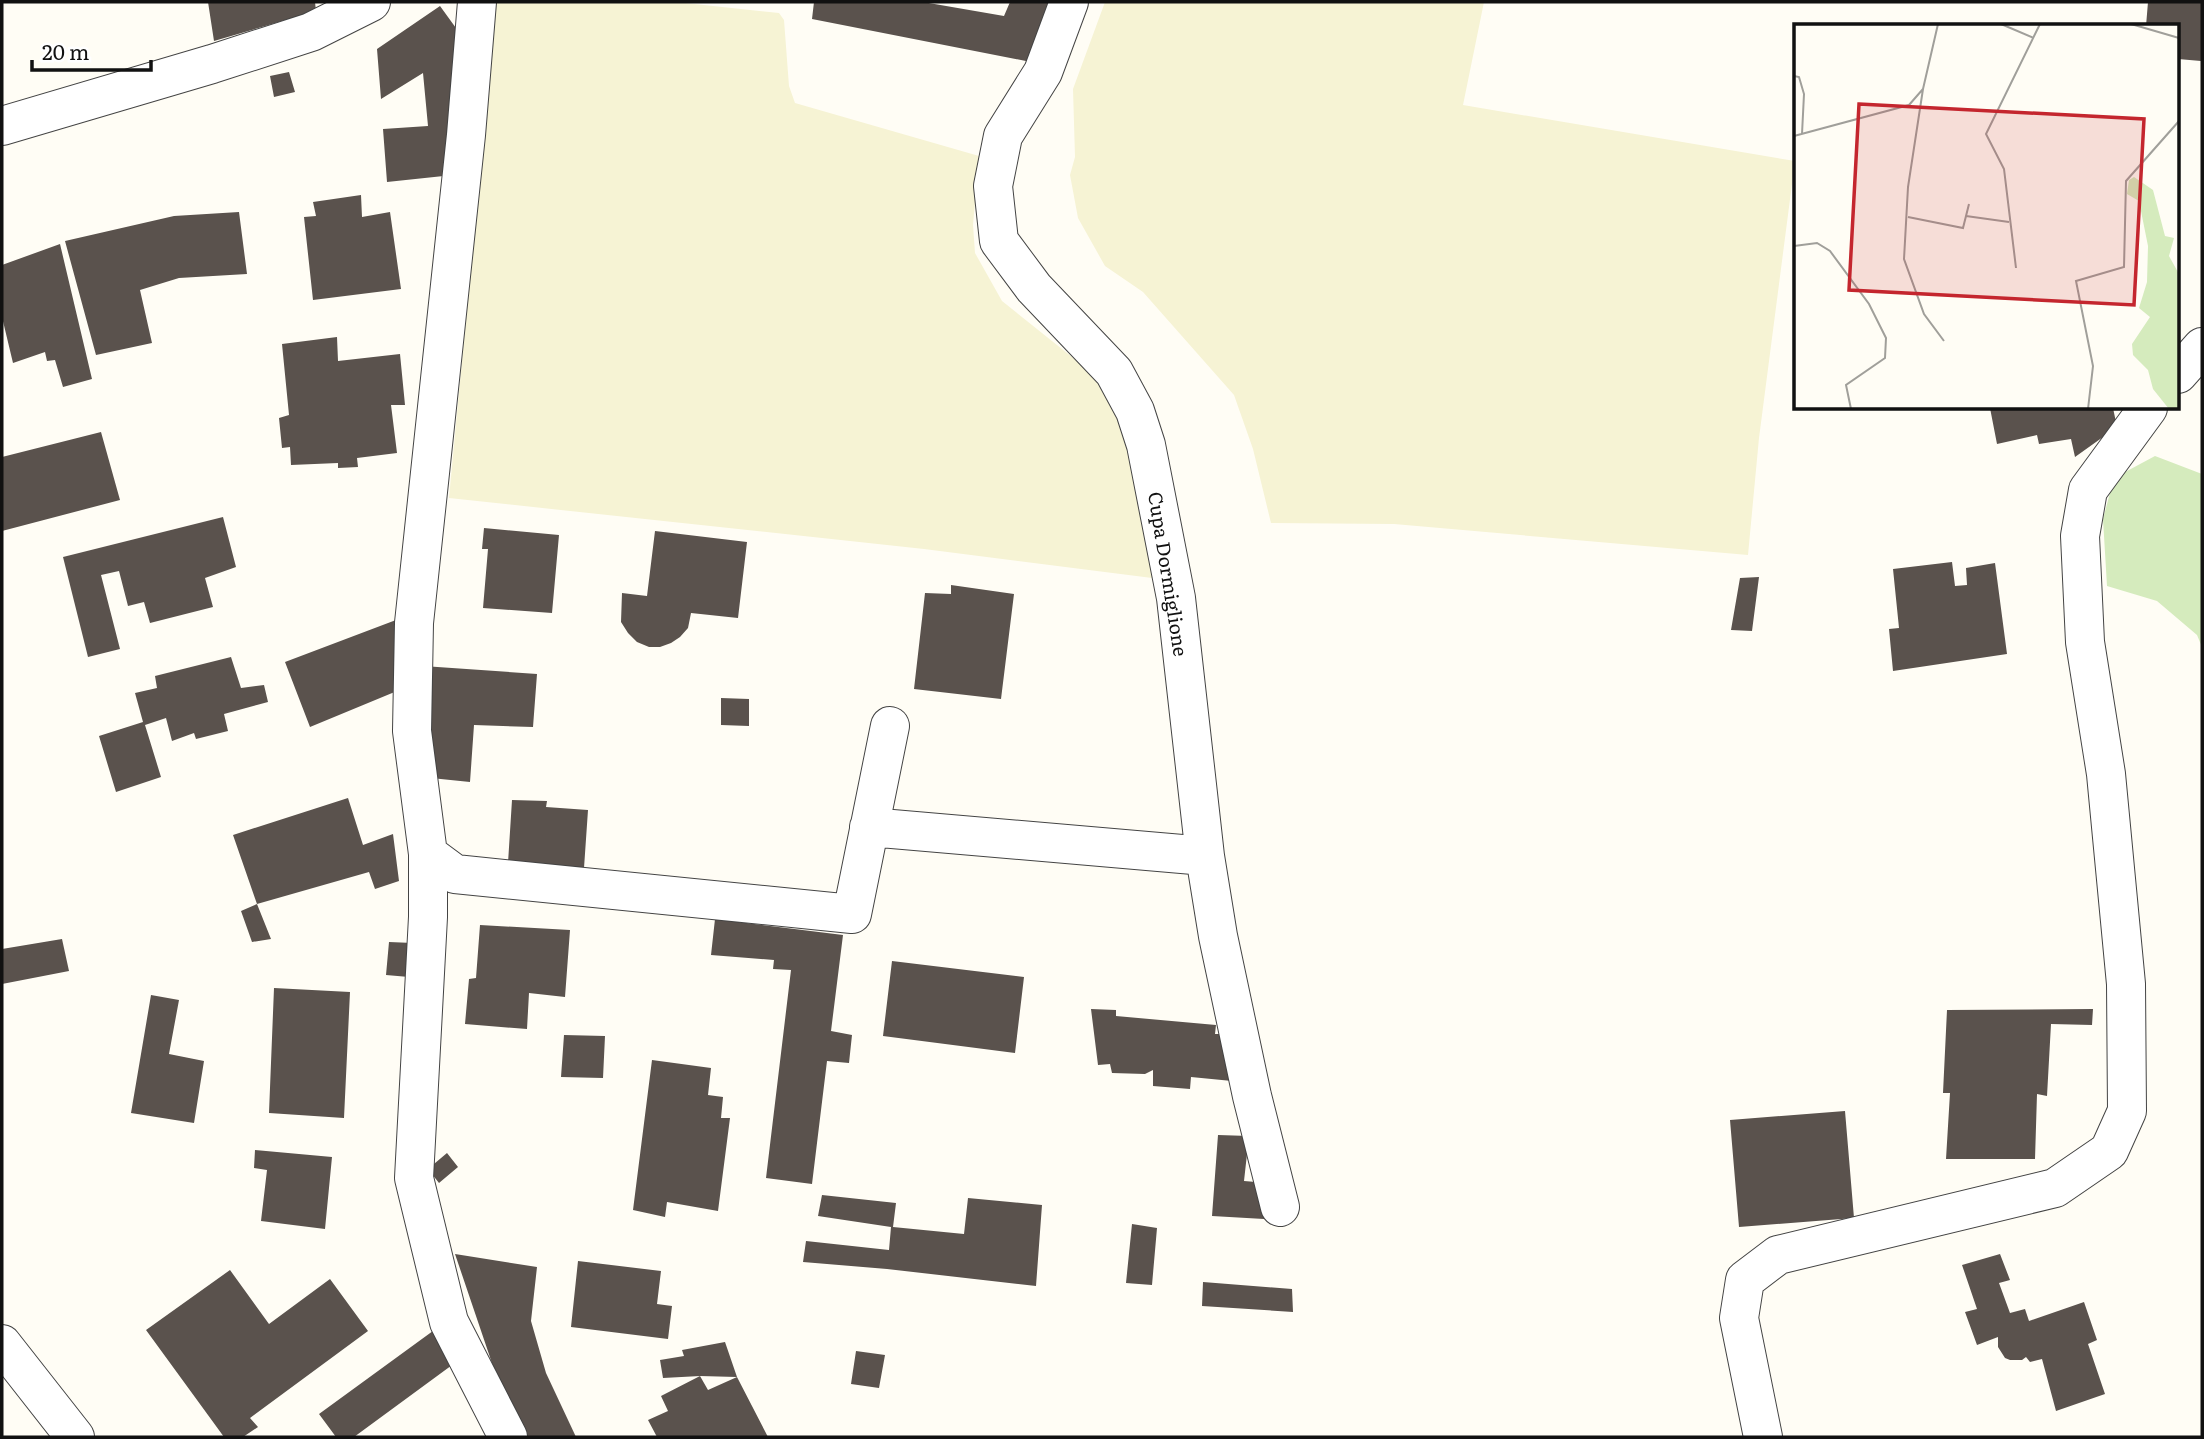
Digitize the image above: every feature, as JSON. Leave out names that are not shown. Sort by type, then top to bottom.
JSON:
[{"type":"street","points":[[2,126],[311,32],[371,2]]},
{"type":"street","points":[[477,2],[466,135],[414,623],[412,731],[428,854],[428,917],[414,1178],[449,1322],[508,1437]]},
{"type":"street","name":"Cupa Dormiglione","points":[[1069,2],[1043,72],[1003,136],[993,186],[999,241],[1034,288],[1114,372],[1135,411],[1146,445],[1176,598],[1205,856],[1218,936],[1252,1096],[1280,1207]]},
{"type":"street","points":[[2180,372],[2202,347]]},
{"type":"street","points":[[1763,1437],[1739,1318],[1745,1280],[1778,1255],[2055,1188],[2109,1151],[2127,1111],[2126,985],[2106,774],[2085,642],[2080,536],[2088,490],[2147,410]]},
{"type":"street","points":[[428,854],[455,874],[852,914],[890,726]]},
{"type":"street","points":[[869,827],[1205,856]]},
{"type":"street","points":[[2,1345],[75,1437]]},
{"type":"shaded area","points":[[496,2],[676,2],[779,13],[784,20],[789,86],[795,103],[979,156],[973,225],[975,253],[1002,301],[1092,373],[1119,403],[1160,579],[924,549],[449,498]]},
{"type":"shaded area","points":[[1105,2],[1484,2],[1463,105],[1794,161],[1759,438],[1748,555],[1394,524],[1271,523],[1253,449],[1234,395],[1143,292],[1105,266],[1078,218],[1070,175],[1075,157],[1073,89]]},
{"type":"green space","points":[[2155,456],[2202,474],[2202,647],[2197,635],[2157,601],[2107,586],[2103,519],[2114,478]]},
{"type":"building","points":[[208,2],[315,2],[316,11],[214,41]]},
{"type":"building","points":[[814,2],[923,2],[1004,16],[1010,2],[1059,2],[1036,63],[812,19]]},
{"type":"building","points":[[2148,2],[2202,2],[2201,61],[2180,59],[2180,24],[2146,24]]},
{"type":"building","points":[[440,6],[461,35],[453,175],[387,182],[383,129],[428,126],[423,73],[381,99],[377,49]]},
{"type":"building","points":[[289,72],[295,92],[274,97],[270,76]]},
{"type":"building","points":[[361,195],[362,217],[390,212],[401,289],[313,300],[304,217],[316,216],[313,202]]},
{"type":"building","points":[[239,212],[247,274],[179,278],[140,290],[152,343],[96,355],[65,241],[174,216]]},
{"type":"building","points":[[60,244],[92,379],[63,387],[55,360],[47,361],[45,352],[13,363],[2,317],[2,265]]},
{"type":"building","points":[[337,337],[338,361],[400,354],[405,405],[391,405],[397,453],[357,458],[358,467],[338,468],[338,463],[291,465],[290,447],[282,448],[279,418],[289,415],[282,344]]},
{"type":"building","points":[[1990,410],[2113,410],[2117,427],[2075,457],[2071,439],[2039,444],[2037,435],[1997,444]]},
{"type":"building","points":[[101,432],[120,500],[2,531],[2,457]]},
{"type":"building","points":[[223,517],[236,567],[205,578],[213,607],[150,623],[144,602],[128,606],[119,571],[101,575],[120,649],[88,657],[63,557]]},
{"type":"building","points":[[484,528],[559,535],[552,613],[483,608],[488,549],[482,549]]},
{"type":"building","points":[[655,531],[747,542],[738,618],[691,613],[688,628],[680,637],[660,647],[649,647],[637,642],[628,633],[621,622],[622,593],[647,596]]},
{"type":"building","points":[[1952,562],[1955,586],[1967,585],[1966,568],[1995,563],[2007,654],[1893,671],[1889,629],[1899,628],[1893,569]]},
{"type":"building","points":[[1759,577],[1752,631],[1731,630],[1740,578]]},
{"type":"building","points":[[951,585],[1014,594],[1001,699],[914,689],[925,593],[951,594]]},
{"type":"building","points":[[396,620],[397,691],[310,727],[285,662]]},
{"type":"building","points":[[231,657],[241,688],[264,685],[268,702],[224,714],[228,731],[196,739],[194,733],[172,741],[166,718],[145,725],[161,777],[116,792],[99,736],[143,722],[135,693],[157,688],[155,676]]},
{"type":"building","points":[[423,666],[537,674],[533,727],[474,725],[470,782],[431,778]]},
{"type":"building","points":[[721,698],[749,699],[749,726],[721,725]]},
{"type":"building","points":[[348,798],[363,845],[393,834],[399,881],[375,889],[369,872],[257,904],[233,835]]},
{"type":"building","points":[[512,800],[547,801],[546,807],[588,810],[584,868],[508,863]]},
{"type":"building","points":[[257,904],[271,939],[252,942],[241,911]]},
{"type":"building","points":[[715,919],[843,935],[831,1031],[852,1035],[849,1063],[827,1061],[812,1184],[766,1178],[791,970],[773,969],[774,960],[711,955]]},
{"type":"building","points":[[480,925],[570,930],[565,997],[529,993],[527,1029],[465,1024],[469,979],[476,978]]},
{"type":"building","points":[[62,939],[69,971],[2,984],[2,949]]},
{"type":"building","points":[[389,942],[413,943],[409,977],[386,975]]},
{"type":"building","points":[[892,961],[1024,977],[1015,1053],[883,1036]]},
{"type":"building","points":[[274,988],[350,992],[344,1118],[269,1113]]},
{"type":"building","points":[[151,995],[179,1000],[169,1054],[204,1061],[194,1123],[131,1113]]},
{"type":"building","points":[[1091,1009],[1116,1010],[1116,1016],[1216,1025],[1215,1034],[1226,1034],[1232,1081],[1191,1077],[1190,1089],[1153,1086],[1153,1070],[1145,1074],[1112,1073],[1110,1064],[1098,1065]]},
{"type":"building","points":[[2093,1009],[2092,1025],[2051,1024],[2047,1096],[2037,1094],[2035,1159],[1946,1159],[1950,1093],[1943,1093],[1947,1010]]},
{"type":"building","points":[[564,1035],[605,1036],[603,1078],[561,1077]]},
{"type":"building","points":[[652,1060],[711,1068],[708,1095],[723,1097],[721,1118],[730,1118],[718,1211],[667,1202],[665,1217],[633,1210]]},
{"type":"building","points":[[1845,1111],[1854,1218],[1739,1227],[1730,1120]]},
{"type":"building","points":[[1218,1135],[1249,1136],[1244,1181],[1268,1183],[1264,1219],[1212,1216]]},
{"type":"building","points":[[255,1150],[332,1157],[325,1229],[261,1221],[267,1170],[254,1168]]},
{"type":"building","points":[[447,1153],[458,1167],[439,1183],[428,1169]]},
{"type":"building","points":[[822,1195],[896,1203],[893,1227],[964,1234],[968,1198],[1042,1205],[1036,1286],[803,1262],[806,1241],[889,1250],[891,1227],[818,1216]]},
{"type":"building","points":[[1132,1224],[1157,1228],[1152,1285],[1126,1283]]},
{"type":"building","points":[[455,1254],[537,1267],[531,1321],[546,1373],[576,1437],[517,1437]]},
{"type":"building","points":[[2000,1254],[2010,1280],[1999,1283],[2010,1313],[2025,1309],[2029,1321],[2084,1302],[2097,1340],[2088,1344],[2105,1394],[2056,1411],[2042,1359],[2030,1362],[2026,1357],[2022,1360],[2005,1358],[1998,1347],[1998,1337],[1977,1345],[1965,1312],[1977,1309],[1962,1265]]},
{"type":"building","points":[[578,1261],[661,1271],[657,1304],[672,1306],[668,1339],[571,1327]]},
{"type":"building","points":[[230,1270],[269,1324],[330,1279],[368,1331],[250,1418],[258,1427],[243,1437],[224,1437],[146,1330]]},
{"type":"building","points":[[1203,1282],[1292,1289],[1293,1312],[1202,1306]]},
{"type":"building","points":[[448,1320],[463,1357],[354,1437],[336,1437],[319,1414]]},
{"type":"building","points":[[725,1342],[737,1377],[663,1378],[660,1360],[684,1356],[682,1350]]},
{"type":"building","points":[[856,1351],[885,1355],[879,1388],[851,1384]]},
{"type":"building","points":[[700,1376],[708,1390],[737,1377],[768,1437],[657,1437],[648,1420],[668,1411],[661,1396]]}]
